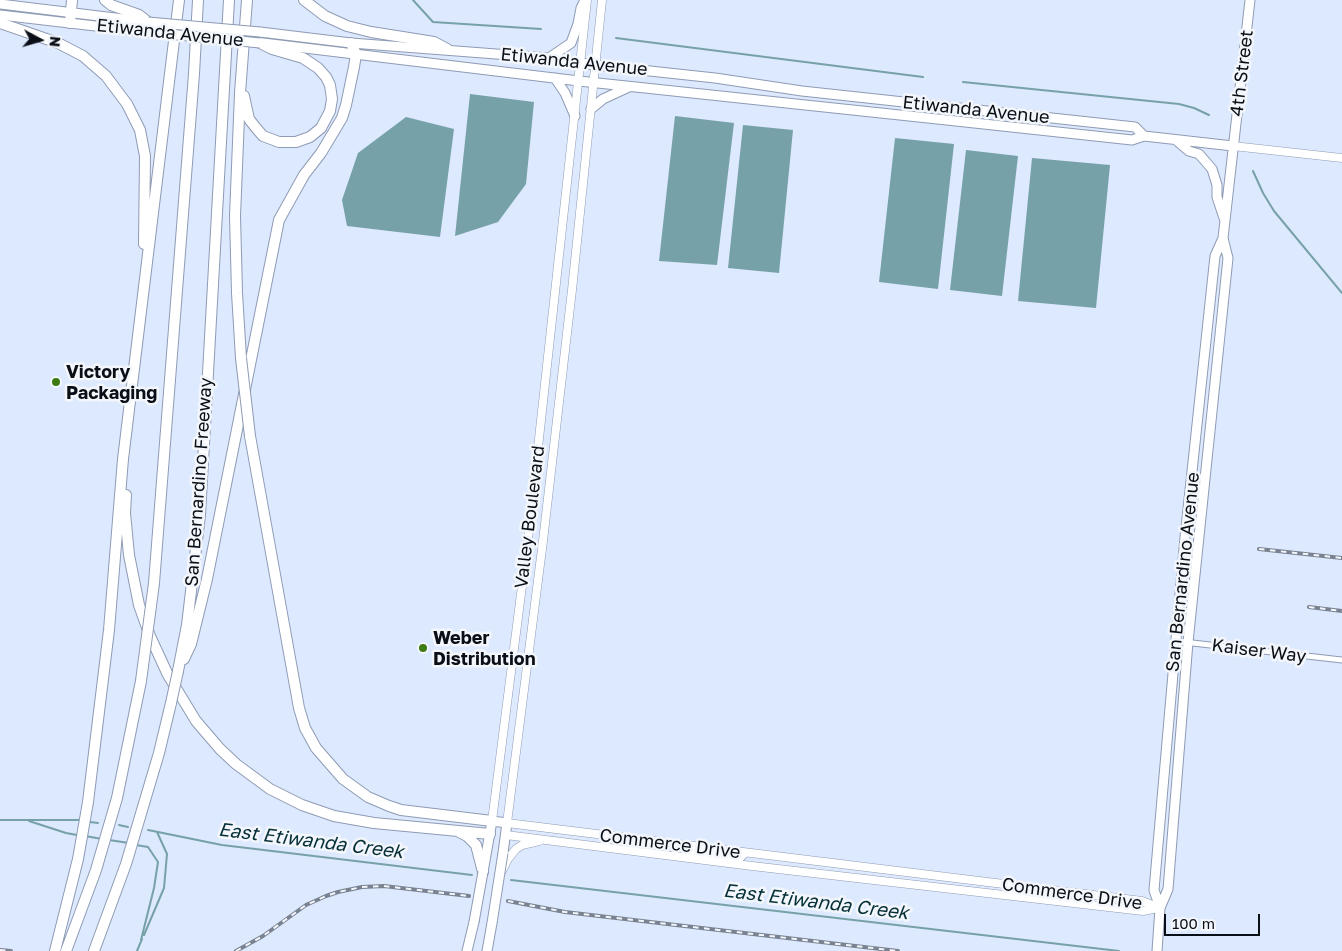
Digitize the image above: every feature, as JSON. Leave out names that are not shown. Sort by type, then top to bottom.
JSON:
[{"type":"highway","points":[[70,18],[72,0]]},
{"type":"highway","points":[[105,0],[111,5],[140,15],[148,27]]},
{"type":"highway","points":[[57,946],[78,859],[88,802],[109,630],[127,429],[177,22],[178,0]]},
{"type":"highway","name":"San Bernardino Freeway","points":[[68,947],[96,870],[117,798],[141,681],[154,583],[189,151],[198,0]]},
{"type":"highway","name":"San Bernardino Freeway","points":[[95,948],[126,864],[159,753],[187,625],[200,515],[229,0]]},
{"type":"highway","points":[[247,0],[239,111],[235,216],[236,277],[241,358],[250,436],[299,708],[305,728],[316,748],[343,779],[368,797],[401,810],[492,821]]},
{"type":"highway","points":[[304,0],[325,16],[347,26],[371,32],[434,42],[447,49]]},
{"type":"highway","points":[[0,23],[58,43],[83,56],[106,76],[127,104],[140,130],[145,156],[143,257],[145,274]]},
{"type":"highway","points":[[242,65],[245,108],[249,118],[263,136],[276,142],[291,143],[307,139],[321,128],[329,115],[332,102],[330,85],[324,74],[313,63],[303,58],[272,49],[260,38]]},
{"type":"highway","points":[[178,671],[191,644],[207,579],[279,220],[304,175],[321,153],[342,118],[356,54],[351,43]]},
{"type":"highway","points":[[127,429],[129,454],[125,513],[129,555],[139,605],[158,653],[183,701],[196,721],[220,749],[244,772],[270,789],[302,805],[327,814],[354,820],[490,834]]},
{"type":"highway","points":[[458,831],[483,851],[483,872]]},
{"type":"main road","points":[[549,58],[571,42],[578,24],[581,8],[586,0]]},
{"type":"main road","name":"Valley Boulevard","points":[[483,851],[490,834],[492,821],[528,539],[582,63],[586,0]]},
{"type":"main road","name":"Valley Boulevard","points":[[487,951],[500,875],[507,854],[507,823],[544,527],[602,0]]},
{"type":"main road","name":"4th Street","points":[[1233,146],[1250,0]]},
{"type":"main road","name":"Etiwanda Avenue","points":[[0,4],[70,18]]},
{"type":"main road","name":"Etiwanda Avenue","points":[[0,15],[70,18],[260,38],[447,49],[549,58],[812,92],[1135,127],[1144,136]]},
{"type":"main road","name":"Etiwanda Avenue","points":[[260,38],[356,54],[579,81],[1132,140],[1144,136],[1342,158]]},
{"type":"main road","points":[[555,78],[565,93],[575,116]]},
{"type":"main road","points":[[591,109],[603,99],[631,86]]},
{"type":"main road","points":[[1176,140],[1189,151],[1199,154],[1212,169],[1217,185],[1217,197],[1225,221]]},
{"type":"main road","name":"San Bernardino Avenue","points":[[1160,908],[1154,890],[1175,641],[1215,256],[1223,238],[1233,146]]},
{"type":"main road","name":"San Bernardino Avenue","points":[[1157,951],[1160,908],[1168,891],[1188,642],[1228,258],[1223,238]]},
{"type":"main road","name":"Commerce Drive","points":[[492,821],[1142,901],[1160,908]]},
{"type":"main road","name":"Commerce Drive","points":[[490,834],[1143,911],[1160,908]]},
{"type":"main road","points":[[507,854],[522,845],[543,840]]},
{"type":"main road","points":[[679,857],[696,853],[741,858],[745,853]]},
{"type":"main road","points":[[466,951],[474,922],[483,872]]},
{"type":"street","name":"Kaiser Way","points":[[1175,641],[1342,660]]},
{"type":"shaded area","points":[[470,94],[534,102],[526,184],[498,222],[455,236]]},
{"type":"shaded area","points":[[675,116],[734,123],[717,265],[659,261]]},
{"type":"shaded area","points":[[406,117],[454,129],[440,237],[347,226],[342,200],[358,153]]},
{"type":"shaded area","points":[[743,125],[793,130],[779,273],[728,268]]},
{"type":"shaded area","points":[[895,138],[954,144],[938,289],[879,282]]},
{"type":"shaded area","points":[[966,150],[1018,156],[1002,296],[950,290]]},
{"type":"shaded area","points":[[1032,158],[1110,165],[1096,308],[1018,301]]},
{"type":"waterway","points":[[413,0],[433,22],[541,29]]},
{"type":"waterway","points":[[616,38],[923,77]]},
{"type":"waterway","points":[[963,82],[1179,104],[1209,115]]},
{"type":"waterway","points":[[1253,171],[1274,211],[1342,293]]},
{"type":"waterway","name":"East Etiwanda Creek","points":[[0,820],[80,820]]},
{"type":"waterway","points":[[29,821],[77,835]]},
{"type":"waterway","name":"East Etiwanda Creek","points":[[90,822],[98,823]]},
{"type":"waterway","name":"East Etiwanda Creek","points":[[119,825],[128,827]]},
{"type":"waterway","name":"East Etiwanda Creek","points":[[148,830],[222,845],[472,875]]},
{"type":"waterway","points":[[144,935],[164,888],[167,854],[157,832]]},
{"type":"waterway","points":[[85,836],[102,839]]},
{"type":"waterway","points":[[109,840],[129,843]]},
{"type":"waterway","points":[[136,845],[148,847],[158,862],[154,888],[141,940]]},
{"type":"waterway","name":"East Etiwanda Creek","points":[[511,880],[1119,951]]},
{"type":"waterway","points":[[137,951],[142,939]]},
{"type":"railway","points":[[1259,549],[1342,558]]},
{"type":"railway","points":[[1309,607],[1342,611]]},
{"type":"railway","points":[[236,951],[263,936],[306,905],[338,892],[362,887],[384,886],[469,896]]},
{"type":"railway","points":[[508,901],[565,912],[898,951]]},
{"type":"railway","points":[[0,950],[11,951]]},
{"type":"place","name":"Victory Packaging","points":[[56,382]]},
{"type":"place","name":"Weber Distribution","points":[[423,648]]}]
